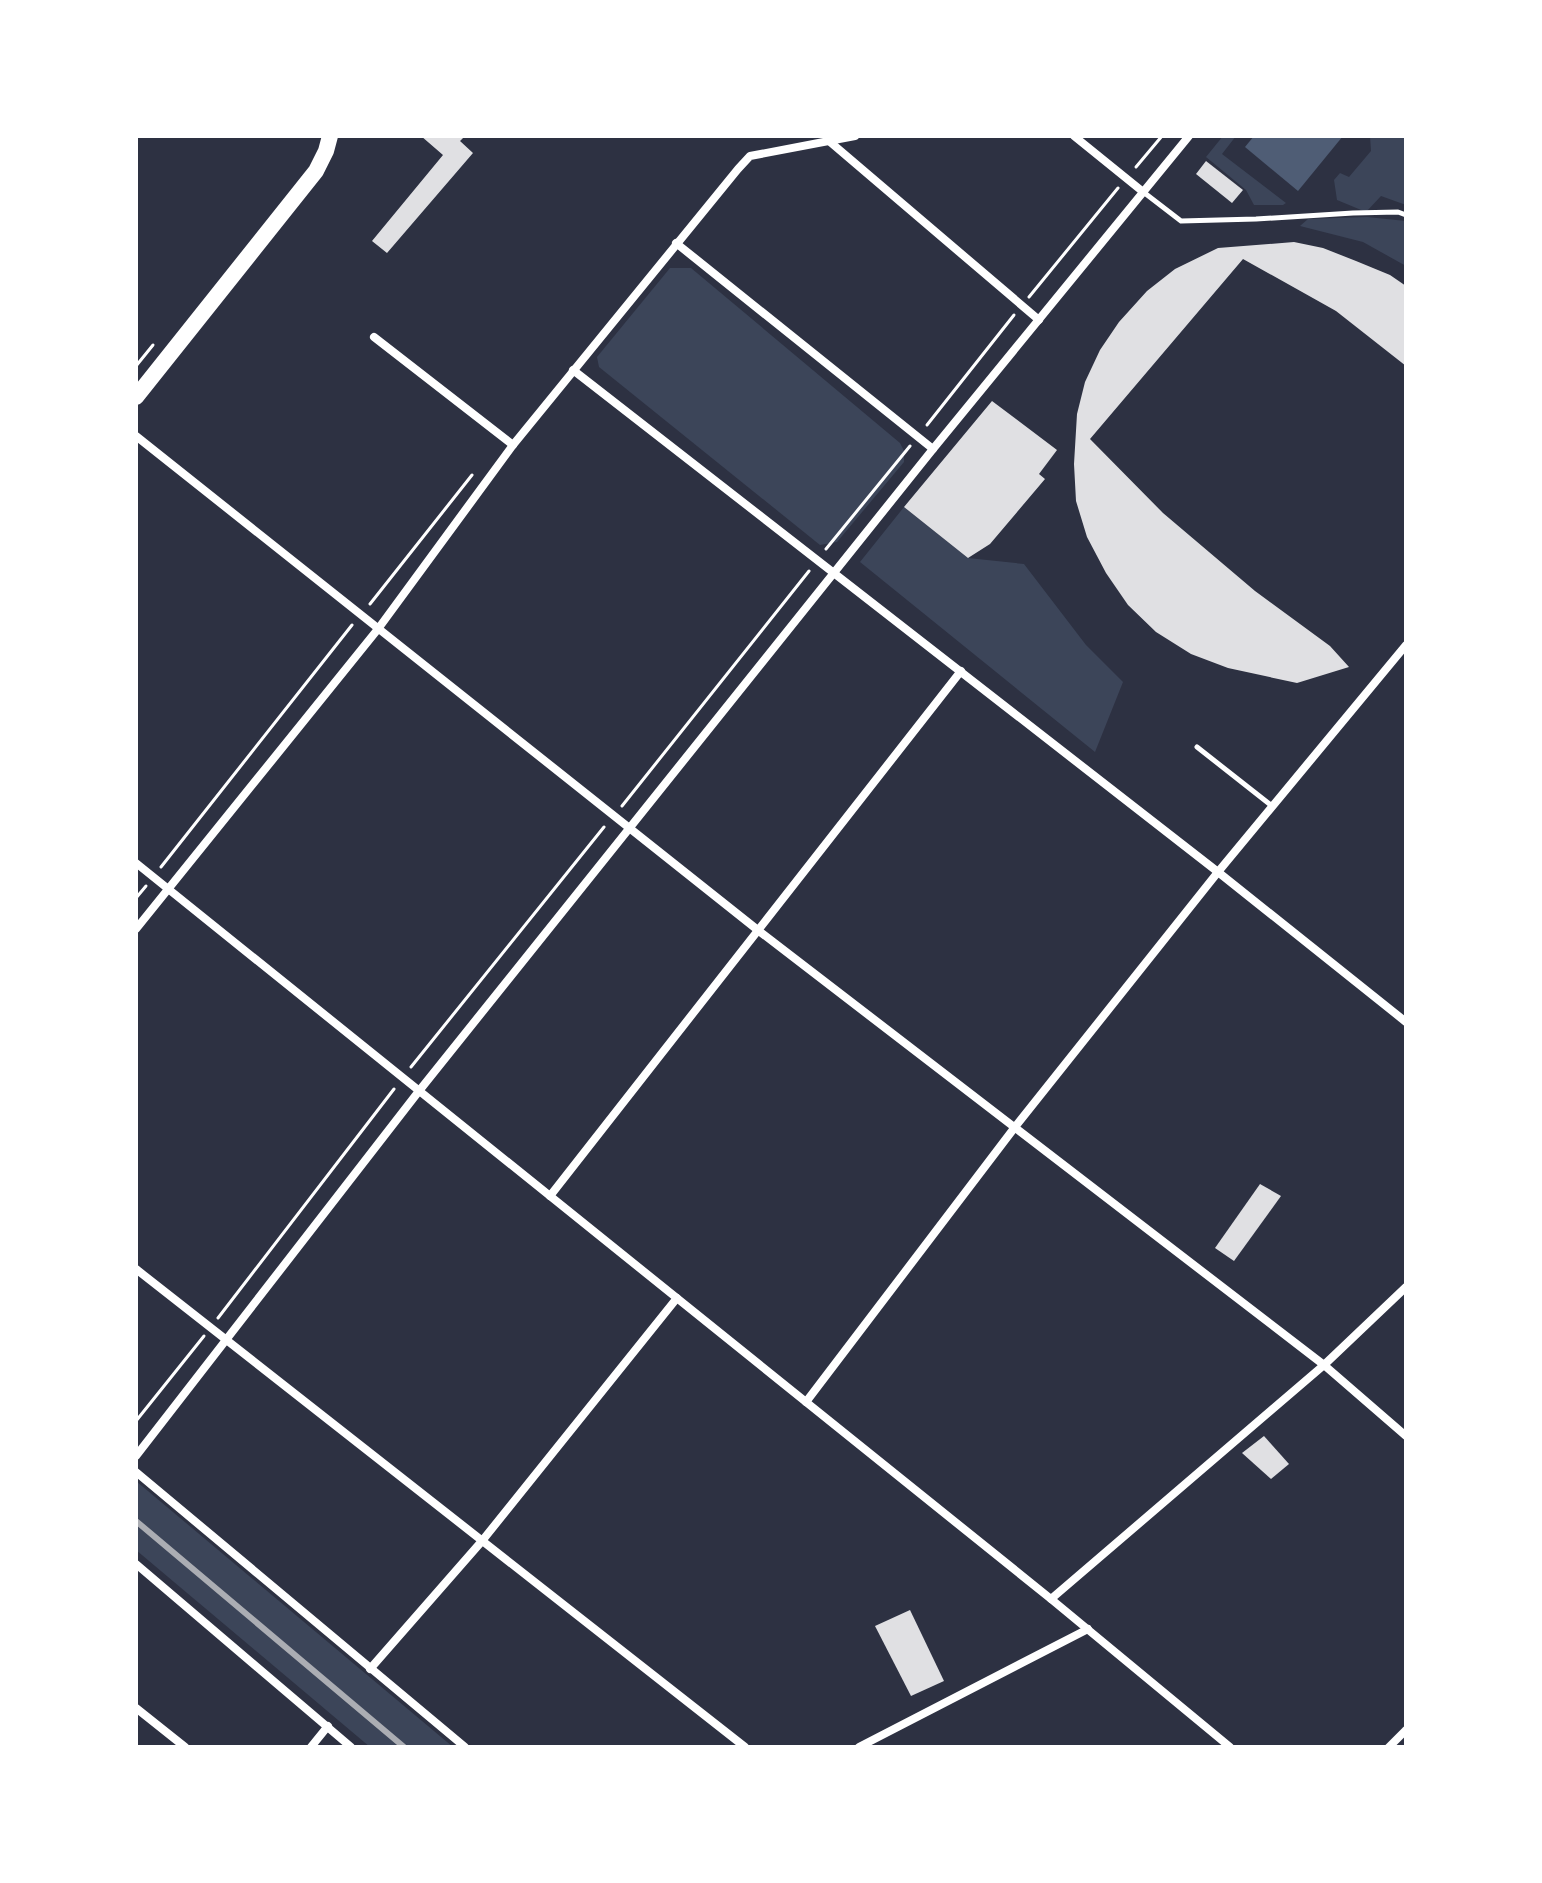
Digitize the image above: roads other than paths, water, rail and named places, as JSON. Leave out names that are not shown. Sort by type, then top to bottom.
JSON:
[{"type":"main road","points":[[136,397],[316,171],[330,136]]},
{"type":"street","points":[[136,929],[378,629],[513,445],[750,156],[855,136]]},
{"type":"street","points":[[1074,136],[1142,191]]},
{"type":"street","points":[[136,1456],[419,1091],[628,829],[1189,136]]},
{"type":"street","points":[[829,141],[1039,320]]},
{"type":"street","points":[[676,243],[933,449]]},
{"type":"street","points":[[374,337],[513,445]]},
{"type":"street","points":[[573,370],[1406,1022]]},
{"type":"street","points":[[136,436],[628,829],[1324,1365],[1406,1436]]},
{"type":"street","points":[[806,1402],[1015,1127],[1218,872],[1406,645]]},
{"type":"street","points":[[550,1196],[961,671]]},
{"type":"street","points":[[136,863],[1051,1599],[1230,1747]]},
{"type":"street","points":[[136,1269],[745,1747]]},
{"type":"street","points":[[1051,1599],[1324,1365],[1406,1287]]},
{"type":"street","points":[[370,1669],[482,1541],[677,1298]]},
{"type":"street","points":[[136,1472],[465,1747]]},
{"type":"street","points":[[136,1564],[351,1747]]},
{"type":"street","points":[[859,1747],[1088,1629]]},
{"type":"street","points":[[136,1708],[185,1747]]},
{"type":"street","points":[[311,1747],[328,1726]]},
{"type":"street","points":[[1389,1747],[1406,1730]]},
{"type":"lane","points":[[1142,191],[1181,221],[1353,213],[1398,212],[1406,215]]},
{"type":"lane","points":[[1197,747],[1272,806]]},
{"type":"railway","points":[[136,1521],[404,1747]]}]
